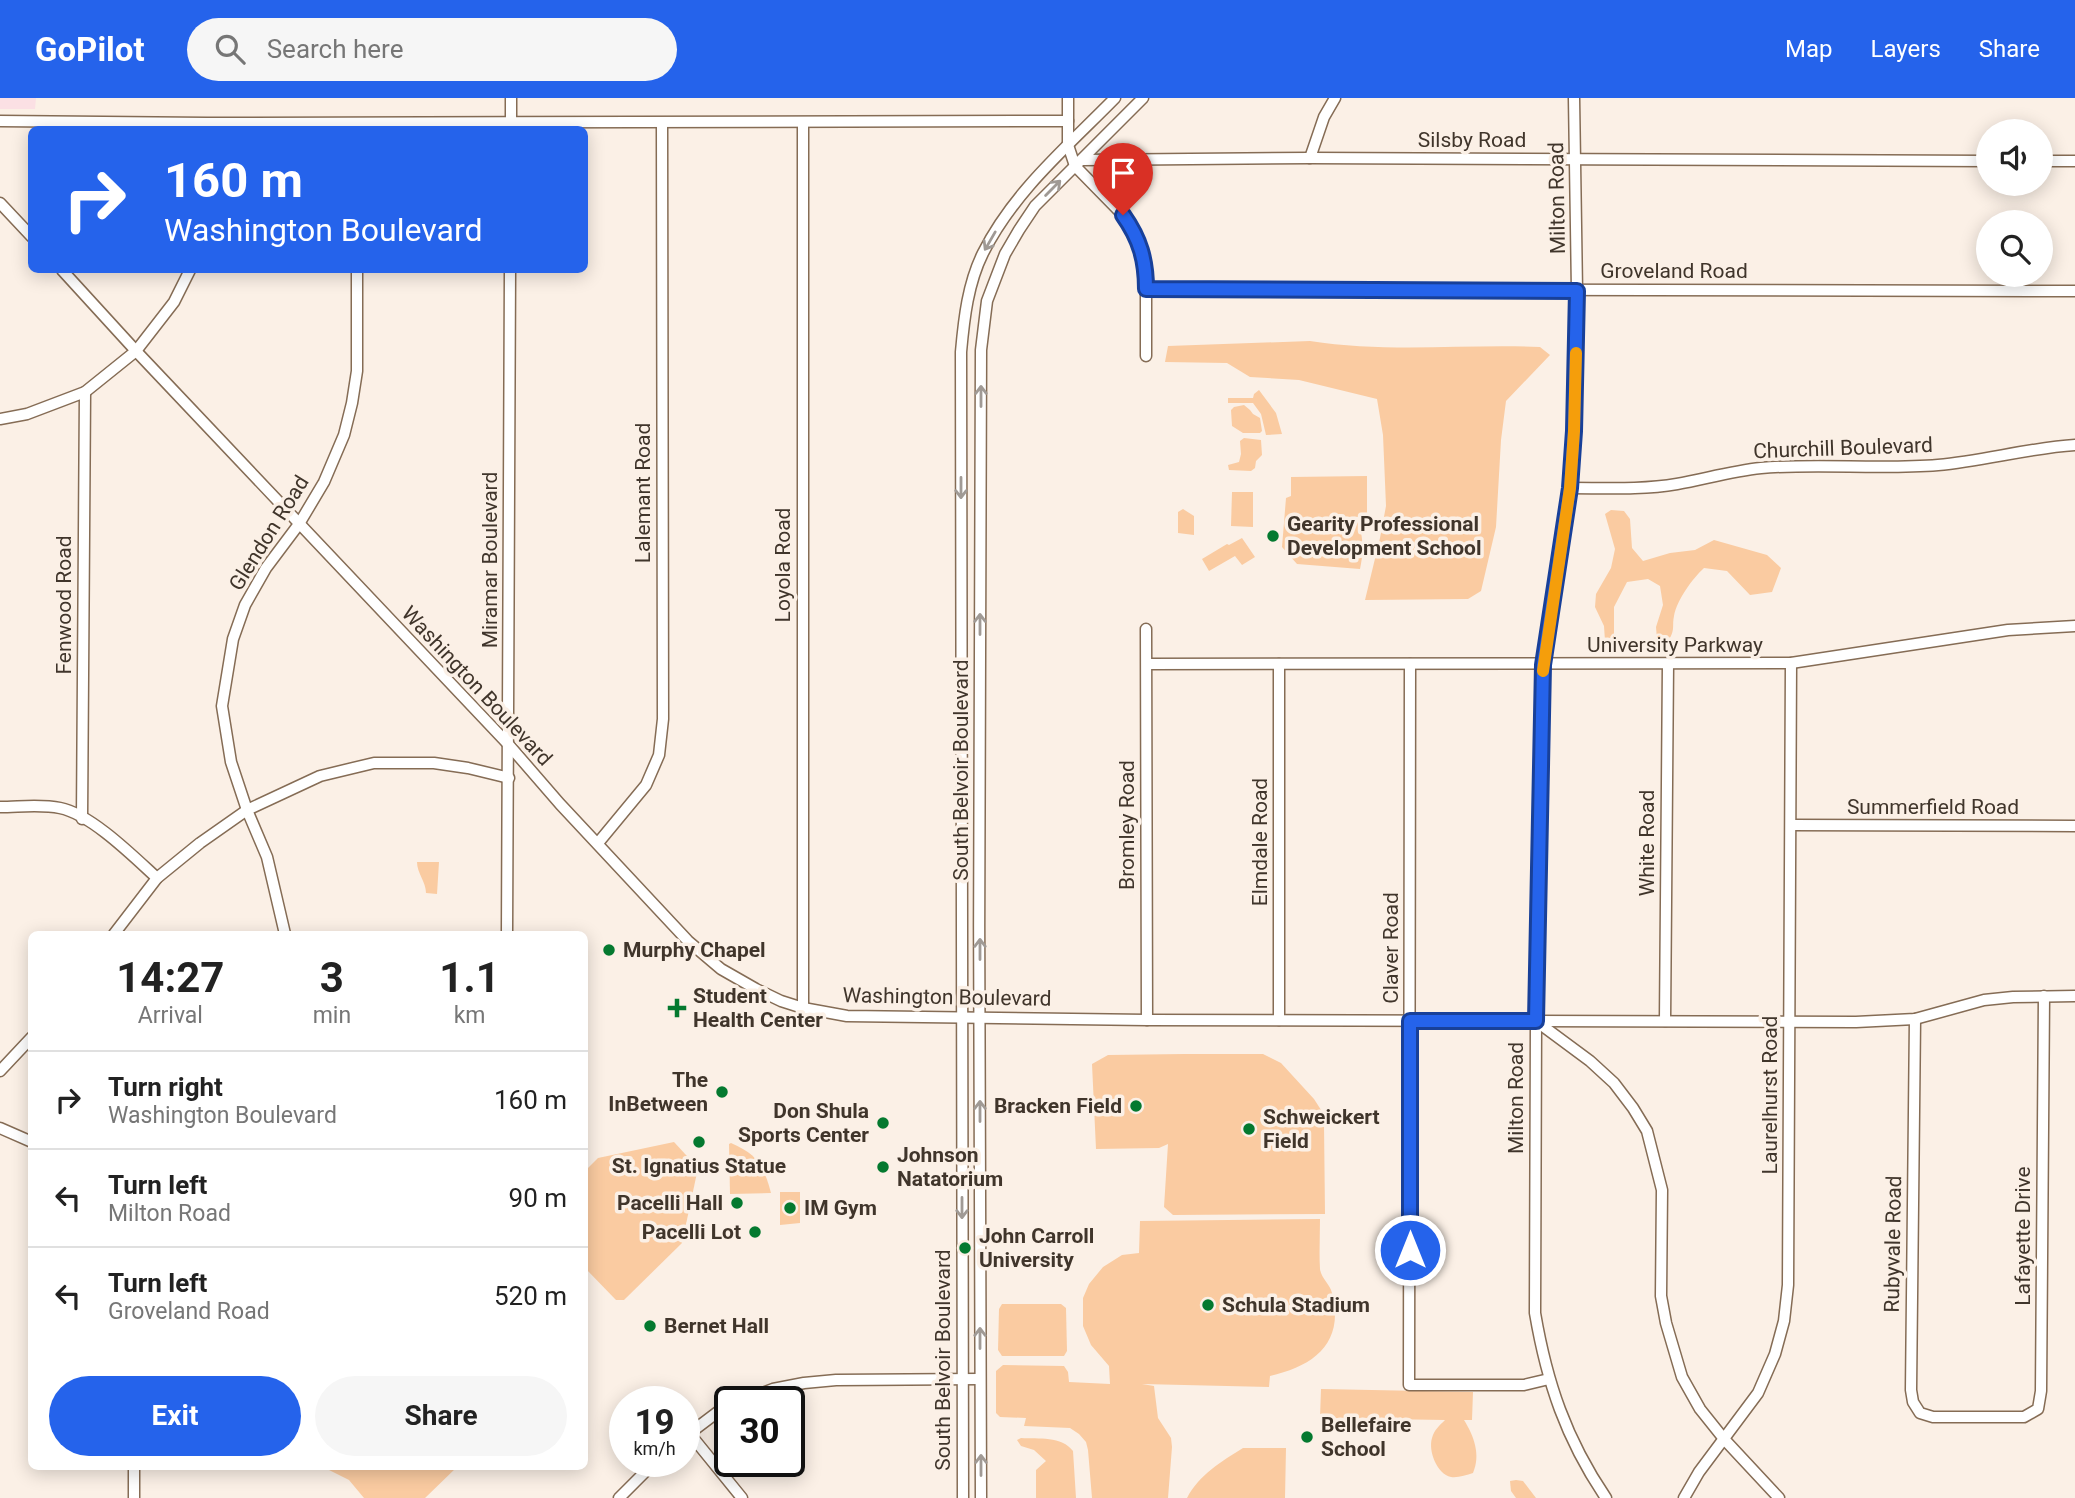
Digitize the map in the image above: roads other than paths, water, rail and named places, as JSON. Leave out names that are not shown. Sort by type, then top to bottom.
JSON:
[{"type":"street","points":[[511,98],[511,126]]},
{"type":"street","points":[[1068,98],[1068,145],[1079,163],[1133,229],[1145,262],[1146,356]]},
{"type":"street","name":"South Belvoir Boulevard","points":[[963,1498],[961,352],[965,314],[982,254],[1007,213],[1029,185],[1115,98]]},
{"type":"street","name":"South Belvoir Boulevard","points":[[981,1498],[981,350],[987,301],[1005,254],[1018,230],[1035,206],[1143,98]]},
{"type":"street","points":[[1310,158],[1324,117],[1335,98]]},
{"type":"street","name":"Milton Road","points":[[1574,98],[1577,291],[1574,431],[1570,488],[1543,665],[1536,1021],[1535,1313],[1542,1356],[1572,1441],[1606,1498]]},
{"type":"street","points":[[0,121],[207,126],[511,126],[1068,121]]},
{"type":"street","name":"Lalemant Road","points":[[598,843],[646,785],[659,755],[663,719],[662,123]]},
{"type":"street","name":"Loyola Road","points":[[803,123],[803,1008]]},
{"type":"street","name":"Silsby Road","points":[[1079,163],[1310,158],[1976,161]]},
{"type":"street","points":[[2053,161],[2075,161]]},
{"type":"street","points":[[0,204],[28,233]]},
{"type":"street","name":"Washington Boulevard","points":[[65,273],[508,744],[688,941],[721,969],[781,1001],[848,1016],[1147,1020],[1856,1022],[1915,1019],[1984,1000],[2075,996]]},
{"type":"street","points":[[0,419],[27,414],[85,392],[136,351],[174,302],[188,273]]},
{"type":"street","name":"Glendon Road","points":[[284,931],[267,857],[231,762],[222,706],[233,639],[245,606],[266,568],[299,524],[324,482],[344,435],[357,371],[357,273]]},
{"type":"street","name":"Miramar Boulevard","points":[[507,931],[510,273]]},
{"type":"street","name":"Groveland Road","points":[[1146,289],[2075,291]]},
{"type":"street","name":"Fenwood Road","points":[[82,818],[85,392]]},
{"type":"street","name":"Churchill Boulevard","points":[[1570,488],[1644,488],[1771,467],[1937,465],[2075,445]]},
{"type":"street","points":[[962,573],[980,574]]},
{"type":"street","name":"University Parkway","points":[[1147,664],[1791,663],[2008,630],[2075,626]]},
{"type":"street","name":"Bromley Road","points":[[1146,629],[1147,1020]]},
{"type":"street","name":"Laurelhurst Road","points":[[1684,1498],[1699,1472],[1758,1393],[1775,1354],[1784,1321],[1788,1285],[1791,663]]},
{"type":"street","name":"Elmdale Road","points":[[1279,664],[1279,1020]]},
{"type":"street","name":"Claver Road","points":[[1410,664],[1409,1385],[1524,1385],[1549,1378]]},
{"type":"street","name":"White Road","points":[[1665,1021],[1668,664]]},
{"type":"street","points":[[116,931],[157,878],[200,842],[247,810],[320,776],[374,763],[434,763],[509,778]]},
{"type":"street","points":[[0,807],[60,808],[82,818],[107,835],[157,878]]},
{"type":"street","name":"Summerfield Road","points":[[1792,825],[2075,826]]},
{"type":"street","name":"Lafayette Drive","points":[[1973,1417],[2024,1417],[2038,1409],[2041,1391],[2044,996]]},
{"type":"street","name":"Rubyvale Road","points":[[1915,1019],[1911,1390],[1913,1402],[1920,1413],[1933,1417],[1973,1417]]},
{"type":"street","points":[[1536,1021],[1590,1061],[1614,1083],[1647,1131],[1662,1190],[1661,1296],[1682,1377],[1700,1409],[1724,1439],[1779,1498]]},
{"type":"street","points":[[0,1071],[28,1041]]},
{"type":"street","points":[[0,1128],[28,1140]]},
{"type":"street","points":[[786,1386],[836,1380],[980,1379]]},
{"type":"street","points":[[700,1426],[714,1415]]},
{"type":"street","points":[[700,1451],[742,1498]]},
{"type":"street","points":[[134,1470],[134,1498]]},
{"type":"street","points":[[619,1498],[640,1477]]},
{"type":"place","name":"Gearity Professional Development School","points":[[1273,536]]},
{"type":"place","name":"Murphy Chapel","points":[[609,950]]},
{"type":"place","name":"Student Health Center","points":[[677,1008]]},
{"type":"place","name":"The InBetween","points":[[722,1092]]},
{"type":"place","name":"Bracken Field","points":[[1136,1106]]},
{"type":"place","name":"Don Shula Sports Center","points":[[883,1123]]},
{"type":"place","name":"Schweickert Field","points":[[1249,1129]]},
{"type":"place","name":"St. Ignatius Statue","points":[[699,1142]]},
{"type":"place","name":"Johnson Natatorium","points":[[883,1167]]},
{"type":"place","name":"Pacelli Hall","points":[[737,1203]]},
{"type":"place","name":"IM Gym","points":[[790,1208]]},
{"type":"place","name":"Pacelli Lot","points":[[755,1232]]},
{"type":"place","name":"John Carroll University","points":[[965,1248]]},
{"type":"place","name":"Schula Stadium","points":[[1208,1305]]},
{"type":"place","name":"Bernet Hall","points":[[650,1326]]},
{"type":"place","name":"Bellefaire School","points":[[1307,1437]]}]
